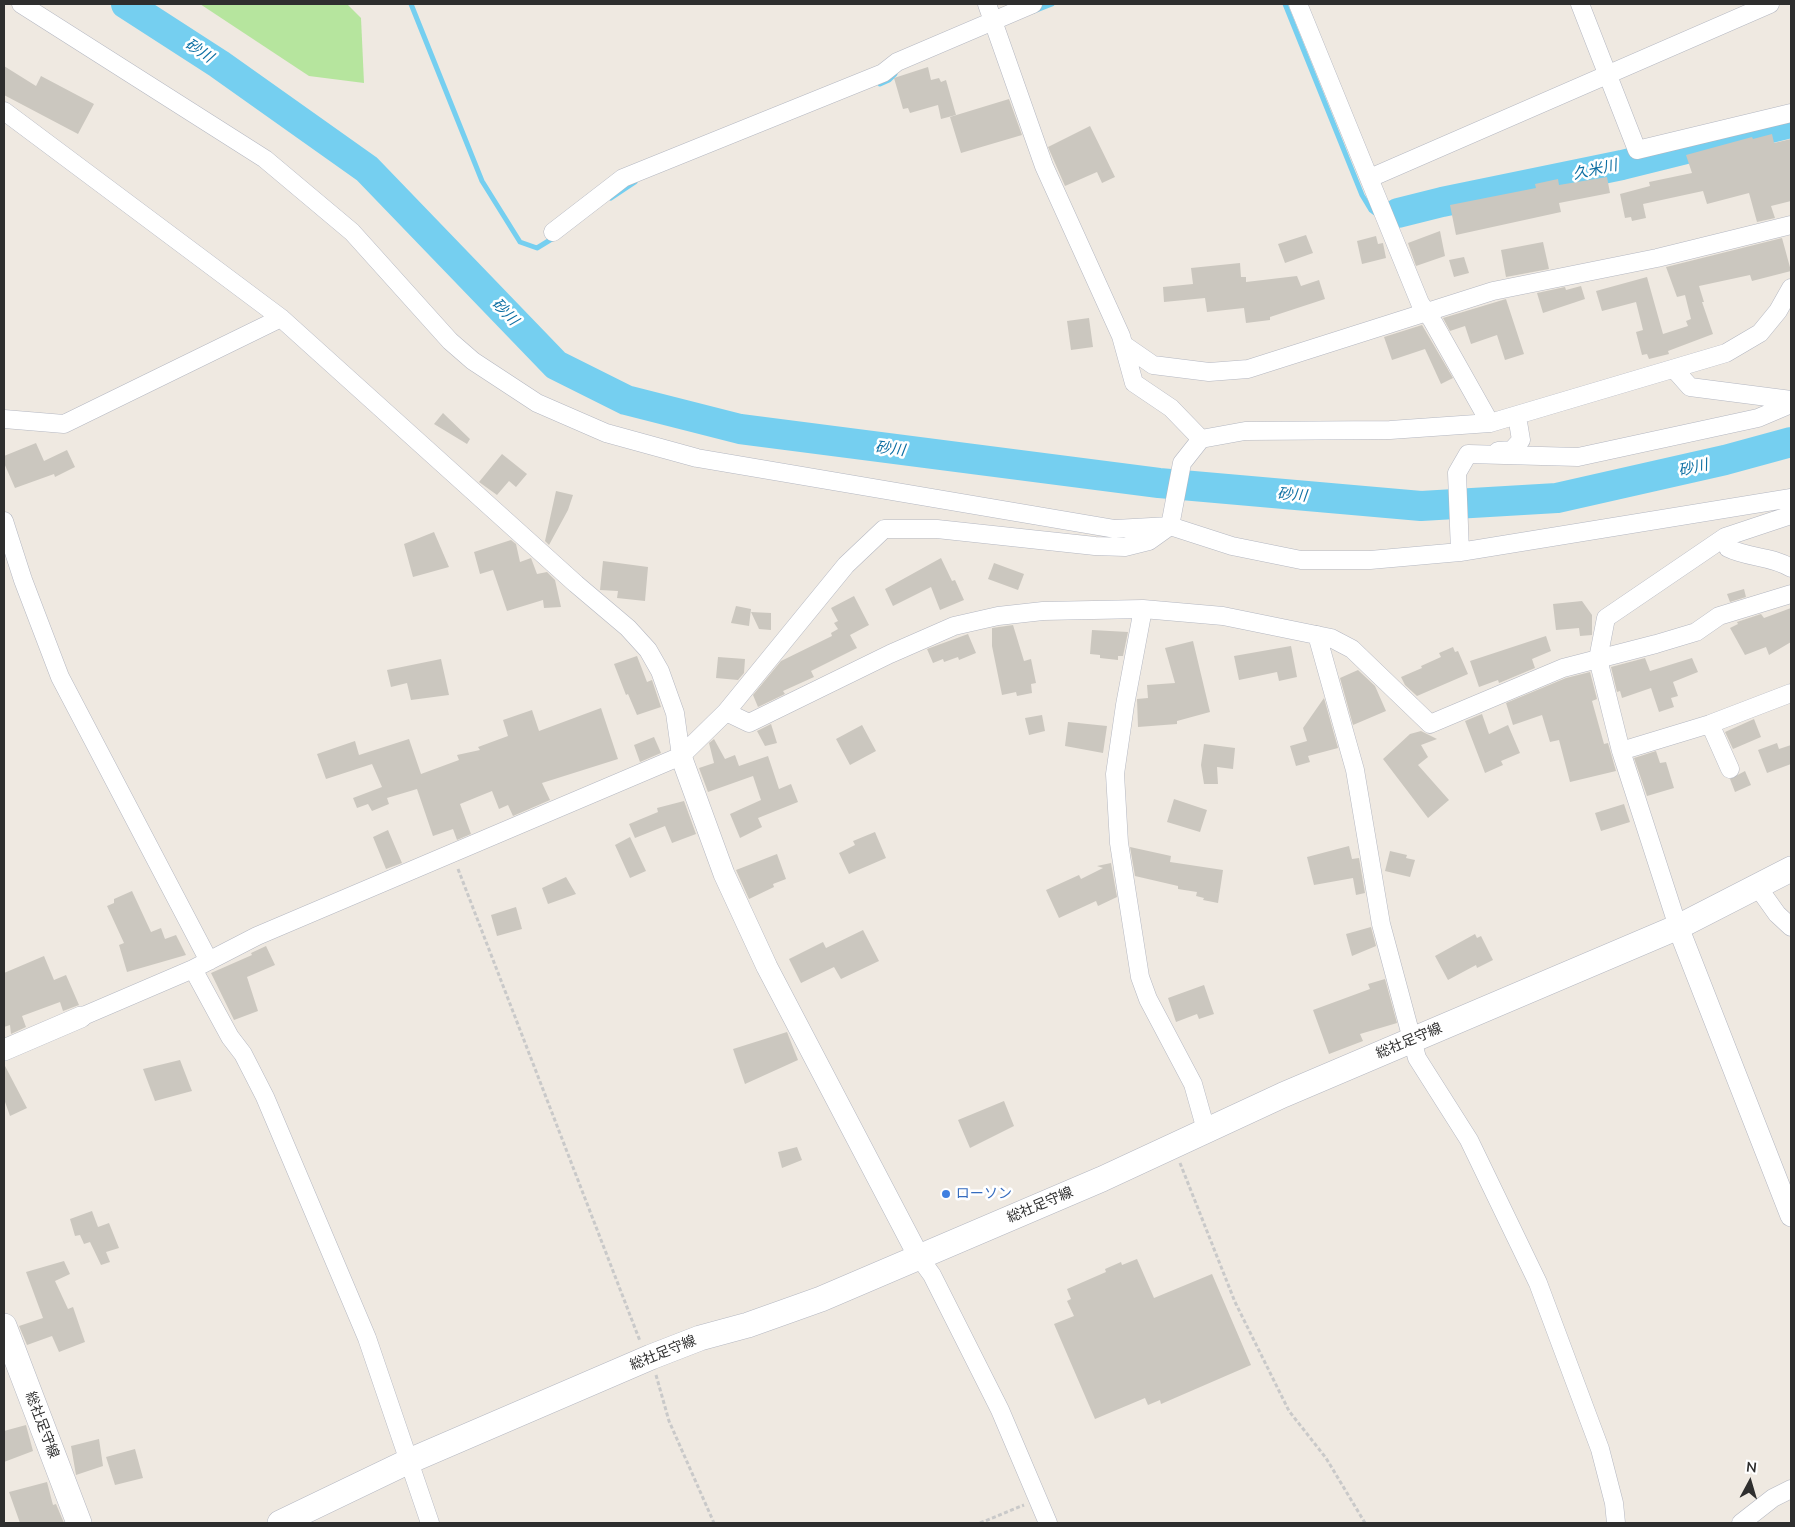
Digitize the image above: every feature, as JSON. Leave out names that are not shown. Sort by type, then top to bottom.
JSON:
[{"type":"main road","name":"総社足守線","points":[[280,1523],[407,1462],[652,1357],[700,1338],[748,1325],[821,1299],[1174,1147],[1206,1130],[1413,1039],[1678,927],[1791,869]]},
{"type":"main road","name":"総社足守線","points":[[4,1326],[79,1523]]},
{"type":"street","points":[[21,4],[265,159],[352,232],[450,341],[474,361],[537,403],[606,433],[697,458],[1115,530],[1172,520],[1232,546],[1300,560],[1370,560],[1460,552],[1791,498]]},
{"type":"street","points":[[987,4],[996,25],[1044,166],[1124,345],[1134,383],[1171,408],[1201,439]]},
{"type":"street","points":[[553,232],[623,178],[883,74],[897,62],[996,25],[1033,4]]},
{"type":"street","points":[[1298,4],[1386,215],[1420,303],[1490,422]]},
{"type":"street","points":[[1580,4],[1637,150],[1791,113]]},
{"type":"street","points":[[1370,178],[1770,4]]},
{"type":"street","points":[[4,111],[281,318],[576,584],[628,628],[648,650],[660,671],[675,713],[681,756],[724,874],[767,967],[919,1257],[932,1275],[1000,1410],[1048,1523]]},
{"type":"street","points":[[1124,345],[1153,365],[1209,372],[1248,369],[1425,311],[1493,291],[1647,260],[1791,225]]},
{"type":"street","points":[[4,1050],[201,965],[257,936],[681,756],[726,712],[846,565],[884,529],[937,529],[1095,546],[1125,547],[1149,541],[1172,520],[1182,464],[1201,439],[1245,431],[1390,430],[1490,422],[1516,416],[1726,353],[1760,333],[1778,311],[1791,288]]},
{"type":"street","points":[[4,419],[64,424],[281,318]]},
{"type":"street","points":[[1674,369],[1690,387],[1791,402]]},
{"type":"street","points":[[1468,454],[1578,457],[1758,418],[1791,402]]},
{"type":"street","points":[[1468,454],[1512,450],[1521,440],[1516,416]]},
{"type":"street","points":[[1460,552],[1457,473],[1468,454]]},
{"type":"street","points":[[1791,515],[1724,537],[1606,618],[1598,659],[1621,751],[1678,927],[1791,1216]]},
{"type":"street","points":[[4,521],[23,580],[60,677],[201,965],[230,1036],[243,1054],[265,1097],[367,1338],[407,1462],[430,1523]]},
{"type":"street","points":[[1724,537],[1728,548],[1738,553],[1781,562],[1791,568]]},
{"type":"street","points":[[726,712],[749,723],[890,654],[954,626],[998,616],[1043,611],[1142,609],[1223,616],[1331,638],[1352,649],[1384,677],[1430,724],[1563,668],[1696,632],[1719,616],[1791,594]]},
{"type":"street","points":[[1142,609],[1115,774],[1119,843],[1140,977],[1148,999],[1193,1084],[1206,1130]]},
{"type":"street","points":[[1317,635],[1355,770],[1381,924],[1417,1058],[1469,1140],[1538,1283],[1600,1449],[1614,1503],[1616,1523]]},
{"type":"street","points":[[1621,751],[1710,724],[1791,693]]},
{"type":"street","points":[[1710,724],[1730,769]]},
{"type":"street","points":[[1757,886],[1777,914],[1791,927]]},
{"type":"street","points":[[1741,1523],[1773,1498],[1791,1489]]},
{"type":"path","points":[[452,854],[637,1337],[652,1357],[669,1421],[714,1523]]},
{"type":"path","points":[[1174,1147],[1235,1302],[1289,1411],[1326,1458],[1365,1523]]},
{"type":"path","points":[[980,1523],[1039,1499]]},
{"type":"green space","points":[[200,4],[347,4],[361,18],[364,83],[309,76]]},
{"type":"building","points":[[4,66],[36,86],[41,76],[94,104],[78,134],[4,95]]},
{"type":"building","points":[[928,67],[931,80],[939,78],[941,82],[946,80],[956,115],[941,119],[938,105],[910,113],[908,108],[903,109],[894,78]]},
{"type":"building","points":[[1009,99],[1022,135],[961,153],[950,117]]},
{"type":"building","points":[[1090,126],[1115,177],[1102,183],[1097,172],[1065,186],[1048,147]]},
{"type":"building","points":[[1772,134],[1774,143],[1791,139],[1791,201],[1771,206],[1775,218],[1757,222],[1749,193],[1707,204],[1703,191],[1643,204],[1646,218],[1632,221],[1631,217],[1625,218],[1620,194],[1650,186],[1649,182],[1692,173],[1686,155],[1752,137],[1753,139]]},
{"type":"building","points":[[1607,177],[1610,193],[1559,203],[1561,212],[1456,235],[1450,205],[1536,188],[1535,184],[1558,179],[1559,185]]},
{"type":"building","points":[[1440,231],[1445,256],[1416,266],[1408,243]]},
{"type":"building","points":[[1306,235],[1313,253],[1285,263],[1278,244]]},
{"type":"building","points":[[1376,236],[1378,244],[1383,243],[1386,258],[1362,264],[1357,241]]},
{"type":"building","points":[[1782,238],[1791,271],[1752,281],[1750,275],[1699,286],[1704,302],[1702,302],[1713,334],[1668,351],[1669,354],[1649,359],[1647,354],[1642,355],[1636,332],[1643,330],[1636,302],[1602,311],[1596,291],[1647,277],[1663,334],[1688,326],[1686,321],[1691,319],[1685,295],[1677,297],[1666,267]]},
{"type":"building","points":[[1543,242],[1549,269],[1506,277],[1501,250]]},
{"type":"building","points":[[1464,257],[1469,273],[1454,277],[1449,260]]},
{"type":"building","points":[[1240,263],[1241,277],[1246,277],[1246,282],[1297,276],[1301,286],[1319,280],[1325,299],[1270,317],[1270,320],[1246,323],[1244,308],[1207,312],[1205,298],[1164,302],[1163,287],[1193,284],[1191,268]]},
{"type":"building","points":[[1581,286],[1585,299],[1543,313],[1537,293],[1565,287],[1566,290]]},
{"type":"building","points":[[1506,299],[1524,354],[1505,360],[1497,335],[1471,344],[1465,326],[1450,331],[1443,318]]},
{"type":"building","points":[[1089,318],[1093,347],[1071,350],[1067,321]]},
{"type":"building","points":[[1422,325],[1453,378],[1441,384],[1425,349],[1392,360],[1384,337]]},
{"type":"building","points":[[443,413],[470,439],[467,444],[434,424]]},
{"type":"building","points":[[36,443],[44,461],[67,450],[75,467],[55,477],[54,474],[15,488],[4,463],[4,456]]},
{"type":"building","points":[[502,454],[527,474],[516,487],[509,481],[497,495],[479,482]]},
{"type":"building","points":[[556,491],[573,495],[568,510],[549,545],[545,541]]},
{"type":"building","points":[[434,532],[449,567],[413,577],[404,544]]},
{"type":"building","points":[[511,540],[516,544],[520,562],[531,558],[537,574],[547,572],[555,580],[561,607],[544,608],[543,600],[507,611],[493,570],[480,574],[474,552]]},
{"type":"building","points":[[941,558],[952,581],[955,580],[964,600],[940,610],[931,587],[893,606],[885,589]]},
{"type":"building","points":[[603,561],[648,567],[645,601],[617,598],[618,591],[600,590]]},
{"type":"building","points":[[994,563],[1024,574],[1018,590],[988,579]]},
{"type":"building","points":[[1744,589],[1746,597],[1730,602],[1727,594]]},
{"type":"building","points":[[854,596],[869,625],[850,635],[857,648],[811,671],[814,677],[783,691],[785,694],[758,707],[753,695],[781,661],[832,636],[831,633],[838,629],[834,623],[838,621],[831,608]]},
{"type":"building","points":[[1582,601],[1592,615],[1592,635],[1580,636],[1579,628],[1556,630],[1553,604]]},
{"type":"building","points":[[736,606],[751,609],[749,626],[731,623]]},
{"type":"building","points":[[1791,608],[1791,642],[1769,655],[1766,647],[1745,655],[1730,628],[1738,624],[1737,622],[1761,614],[1764,618]]},
{"type":"building","points":[[751,612],[771,613],[771,630],[759,629]]},
{"type":"building","points":[[1013,625],[1024,661],[1031,659],[1036,683],[1031,684],[1032,693],[1017,696],[1016,692],[1002,695],[992,646],[992,628]]},
{"type":"building","points":[[1092,630],[1128,632],[1123,656],[1118,656],[1118,660],[1100,658],[1100,655],[1090,654]]},
{"type":"building","points":[[968,634],[976,653],[959,660],[958,657],[944,662],[943,659],[933,663],[927,649]]},
{"type":"building","points":[[1546,636],[1551,651],[1532,659],[1535,668],[1499,683],[1498,680],[1479,687],[1470,661]]},
{"type":"building","points":[[1193,641],[1210,712],[1177,721],[1177,724],[1138,727],[1137,699],[1148,698],[1147,685],[1175,683],[1165,648]]},
{"type":"building","points":[[1291,646],[1297,677],[1279,681],[1277,672],[1239,680],[1234,656]]},
{"type":"building","points":[[1453,647],[1455,652],[1458,651],[1468,674],[1417,696],[1405,685],[1401,677],[1422,668],[1421,666],[1441,657],[1439,653]]},
{"type":"building","points":[[637,656],[647,682],[652,680],[661,707],[637,715],[628,694],[626,695],[614,664]]},
{"type":"building","points":[[718,657],[745,659],[744,673],[738,680],[716,678]]},
{"type":"building","points":[[1645,658],[1650,671],[1692,658],[1698,672],[1673,682],[1678,696],[1671,698],[1674,707],[1659,712],[1651,688],[1622,698],[1620,691],[1617,692],[1611,667]]},
{"type":"building","points":[[441,659],[449,695],[411,700],[407,683],[391,687],[387,670]]},
{"type":"building","points":[[1358,670],[1375,686],[1386,711],[1353,725],[1340,678]]},
{"type":"building","points":[[1590,672],[1597,699],[1592,701],[1604,744],[1608,743],[1616,771],[1570,782],[1559,740],[1550,742],[1542,715],[1513,725],[1506,703],[1566,678]]},
{"type":"building","points":[[1324,698],[1338,748],[1308,756],[1310,762],[1296,766],[1290,746],[1307,741],[1303,728]]},
{"type":"building","points":[[601,708],[618,759],[542,783],[550,800],[513,816],[508,805],[499,809],[492,791],[460,804],[471,834],[457,840],[453,829],[433,836],[417,789],[387,798],[389,804],[372,811],[368,804],[357,808],[353,798],[382,787],[372,764],[326,779],[317,754],[355,741],[359,755],[409,739],[421,774],[459,760],[457,755],[480,750],[478,747],[508,736],[503,720],[532,710],[539,731]]},
{"type":"building","points":[[1482,714],[1489,734],[1508,725],[1520,753],[1501,761],[1503,765],[1485,773],[1465,721]]},
{"type":"building","points":[[1042,715],[1045,731],[1029,735],[1025,718]]},
{"type":"building","points":[[1754,719],[1761,737],[1733,749],[1725,732]]},
{"type":"building","points":[[1068,722],[1107,726],[1103,753],[1065,746]]},
{"type":"building","points":[[771,724],[777,743],[765,746],[757,731]]},
{"type":"building","points":[[862,725],[876,751],[850,765],[836,739]]},
{"type":"building","points":[[1421,731],[1437,739],[1421,745],[1428,757],[1418,765],[1449,800],[1428,818],[1383,759],[1410,734]]},
{"type":"building","points":[[654,737],[661,753],[640,762],[634,745]]},
{"type":"building","points":[[714,739],[725,759],[735,755],[739,766],[768,756],[779,789],[791,784],[798,802],[758,818],[762,827],[740,838],[730,814],[761,800],[753,776],[708,792],[699,768],[714,763],[709,743]]},
{"type":"building","points":[[1777,743],[1779,749],[1791,745],[1791,764],[1767,773],[1758,750]]},
{"type":"building","points":[[1204,744],[1235,748],[1233,769],[1217,767],[1218,784],[1204,784],[1201,765]]},
{"type":"building","points":[[1656,751],[1660,763],[1666,762],[1674,788],[1647,796],[1634,758]]},
{"type":"building","points":[[1745,771],[1751,785],[1735,792],[1730,779]]},
{"type":"building","points":[[1174,799],[1207,810],[1200,832],[1167,822]]},
{"type":"building","points":[[684,801],[696,834],[672,843],[665,826],[635,838],[629,824],[658,812],[657,808]]},
{"type":"building","points":[[1624,804],[1630,822],[1601,831],[1595,813]]},
{"type":"building","points":[[388,830],[402,863],[386,869],[373,837]]},
{"type":"building","points":[[875,832],[886,858],[849,874],[839,853],[855,845],[853,841]]},
{"type":"building","points":[[630,837],[646,871],[630,878],[615,845]]},
{"type":"building","points":[[1349,846],[1352,859],[1359,858],[1365,893],[1356,895],[1353,878],[1314,885],[1307,857]]},
{"type":"building","points":[[1130,847],[1171,856],[1170,862],[1223,870],[1218,903],[1203,900],[1204,898],[1196,896],[1197,892],[1178,889],[1178,886],[1135,876]]},
{"type":"building","points":[[1390,851],[1407,855],[1406,858],[1415,860],[1410,877],[1385,871]]},
{"type":"building","points":[[777,854],[786,879],[773,884],[774,887],[749,899],[736,870]]},
{"type":"building","points":[[1111,863],[1117,897],[1098,906],[1096,901],[1059,918],[1046,890],[1079,875],[1081,879],[1103,868],[1097,866]]},
{"type":"building","points":[[566,877],[576,894],[548,904],[542,888]]},
{"type":"building","points":[[132,891],[151,932],[161,928],[165,939],[176,935],[186,955],[127,972],[119,945],[124,943],[107,906],[114,903],[114,899]]},
{"type":"building","points":[[516,907],[522,929],[497,936],[491,915]]},
{"type":"building","points":[[1371,927],[1376,946],[1352,956],[1346,934]]},
{"type":"building","points":[[863,930],[879,961],[841,979],[834,967],[801,983],[789,959],[823,942],[826,948]]},
{"type":"building","points":[[1475,934],[1477,938],[1481,936],[1493,960],[1477,968],[1476,965],[1448,980],[1435,956]]},
{"type":"building","points":[[266,946],[275,965],[247,977],[258,1011],[234,1020],[211,973],[252,955],[251,953]]},
{"type":"building","points":[[44,956],[54,980],[66,975],[79,1005],[63,1011],[60,1002],[22,1016],[26,1027],[11,1034],[10,1025],[4,1027],[4,973]]},
{"type":"building","points":[[1385,979],[1397,1023],[1360,1034],[1363,1041],[1329,1054],[1313,1010],[1370,989],[1368,984]]},
{"type":"building","points":[[1204,985],[1214,1014],[1199,1019],[1197,1014],[1176,1022],[1168,998]]},
{"type":"building","points":[[787,1032],[798,1060],[745,1084],[733,1049]]},
{"type":"building","points":[[180,1060],[192,1091],[155,1101],[143,1069]]},
{"type":"building","points":[[4,1064],[27,1108],[10,1116],[4,1099]]},
{"type":"building","points":[[1004,1101],[1014,1126],[970,1148],[958,1120]]},
{"type":"building","points":[[797,1147],[802,1160],[782,1168],[778,1152]]},
{"type":"building","points":[[92,1211],[98,1227],[109,1223],[119,1248],[106,1252],[110,1262],[101,1265],[90,1242],[84,1244],[80,1235],[75,1236],[70,1219]]},
{"type":"building","points":[[1137,1259],[1154,1298],[1212,1274],[1251,1365],[1161,1404],[1160,1400],[1148,1405],[1145,1398],[1095,1419],[1054,1324],[1074,1316],[1067,1301],[1071,1299],[1067,1289],[1106,1272],[1105,1269],[1121,1262],[1122,1265]]},
{"type":"building","points":[[64,1261],[70,1274],[55,1281],[68,1309],[73,1307],[85,1342],[59,1352],[52,1336],[27,1345],[19,1326],[43,1318],[26,1272]]},
{"type":"building","points":[[26,1425],[33,1451],[4,1462],[4,1431]]},
{"type":"building","points":[[99,1439],[103,1466],[76,1475],[71,1446]]},
{"type":"building","points":[[135,1449],[143,1478],[115,1485],[106,1457]]},
{"type":"building","points":[[47,1482],[53,1505],[56,1504],[64,1523],[20,1523],[9,1492]]},
{"type":"waterway","name":"砂川","points":[[126,4],[219,64],[367,169],[556,365],[626,400],[740,429],[1159,483],[1421,506],[1557,498],[1725,460],[1791,442]]},
{"type":"waterway","points":[[411,4],[482,181],[520,242],[537,248],[555,237]]},
{"type":"waterway","points":[[1034,11],[1052,4]]},
{"type":"waterway","points":[[1285,4],[1362,195],[1371,210],[1379,216]]},
{"type":"waterway","points":[[880,84],[889,80],[895,74]]},
{"type":"waterway","name":"久米川","points":[[1398,213],[1442,202],[1622,165],[1791,123]]},
{"type":"waterway","points":[[611,198],[635,182]]},
{"type":"waterway","points":[[1387,215],[1398,213]]},
{"type":"place","name":"ローソン","points":[[946,1194]]}]
